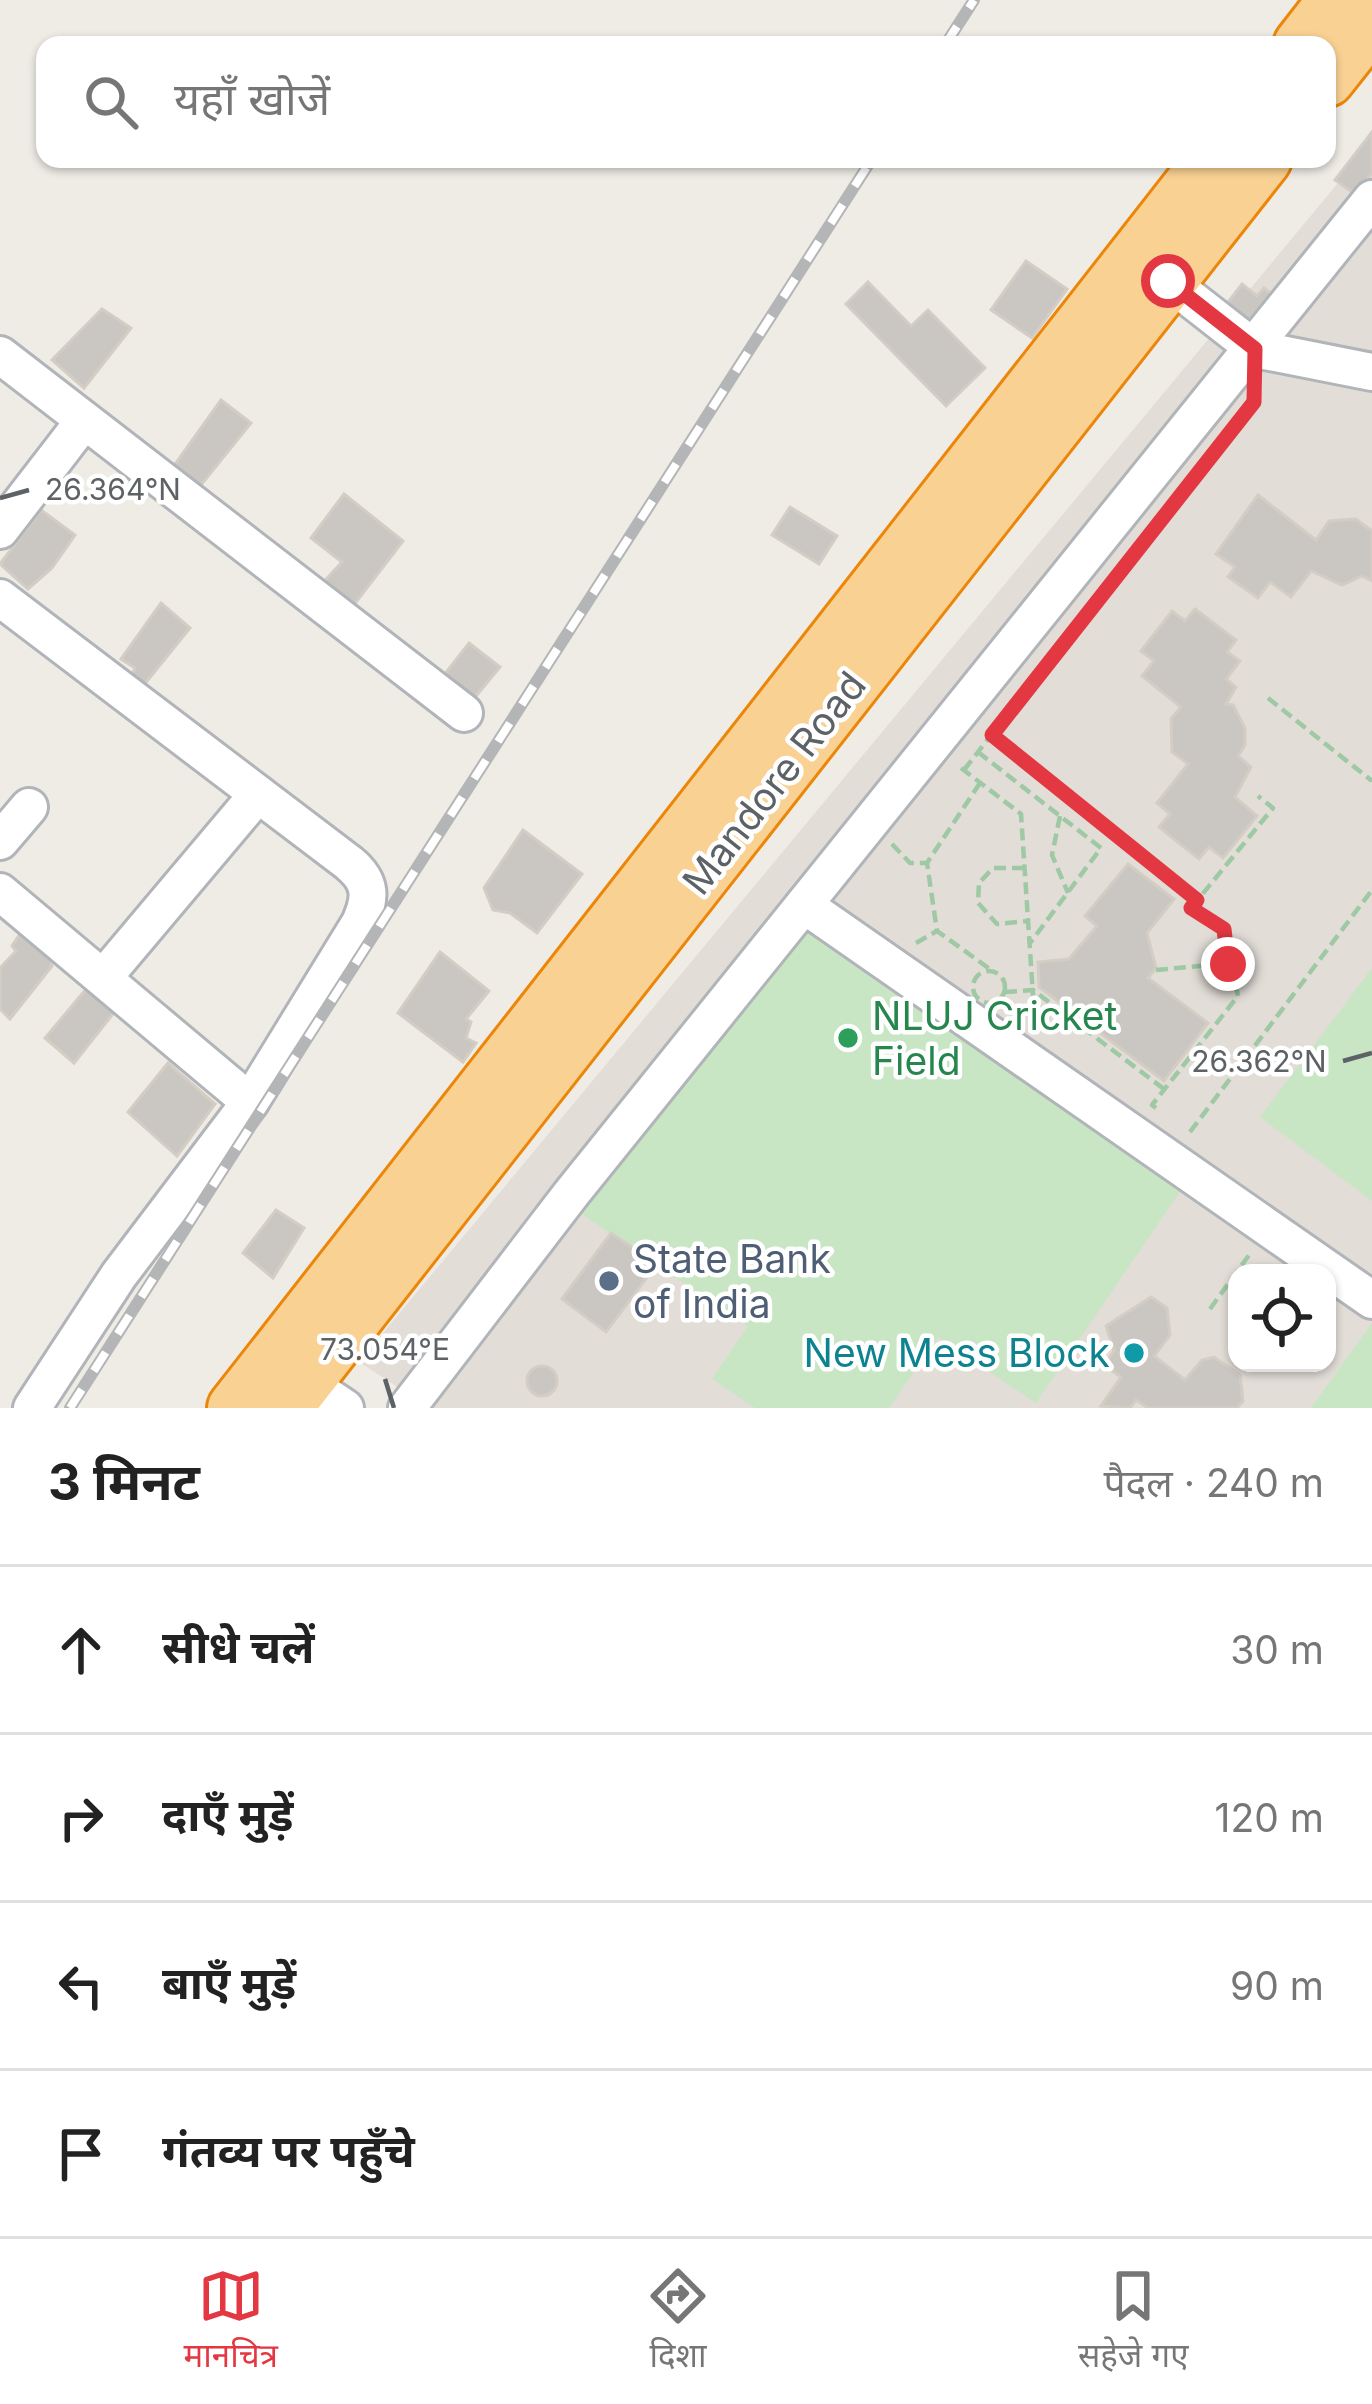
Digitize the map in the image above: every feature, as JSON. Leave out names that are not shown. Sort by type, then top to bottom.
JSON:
[{"type":"highway","points":[[1308,36],[1336,0]]},
{"type":"highway","points":[[1336,68],[1372,22]]},
{"type":"highway","name":"Mandore Road","points":[[301,1389],[1205,168]]},
{"type":"highway","name":"Mandore Road","points":[[235,1408],[301,1389],[1257,168]]},
{"type":"street","points":[[407,1408],[1372,199]]},
{"type":"street","points":[[1168,281],[1255,349],[1372,372]]},
{"type":"street","points":[[0,356],[464,712]]},
{"type":"street","points":[[0,530],[84,421]]},
{"type":"street","points":[[0,598],[359,872],[369,893],[360,923],[250,1102],[119,1275],[32,1408]]},
{"type":"street","points":[[103,978],[258,794]]},
{"type":"street","points":[[0,841],[29,807]]},
{"type":"street","points":[[0,892],[250,1102]]},
{"type":"street","points":[[805,904],[1372,1300]]},
{"type":"path","points":[[964,770],[1254,402],[1255,349]]},
{"type":"path","points":[[1268,698],[1372,781]]},
{"type":"path","points":[[992,735],[1197,900]]},
{"type":"path","points":[[932,746],[1021,814],[1038,1068]]},
{"type":"path","points":[[978,752],[1101,848],[1030,944]]},
{"type":"path","points":[[980,783],[927,863],[937,931],[994,972],[1005,982],[1005,992]]},
{"type":"path","points":[[1153,1106],[1238,996],[1224,929],[1191,908],[1273,808],[1258,796]]},
{"type":"path","points":[[1060,816],[1052,855],[1068,892]]},
{"type":"path","points":[[888,840],[910,862],[927,863]]},
{"type":"path","points":[[1024,868],[993,868],[980,884],[978,903],[997,924],[1028,921]]},
{"type":"path","points":[[1190,1132],[1372,890]]},
{"type":"path","points":[[912,947],[921,936],[937,931]]},
{"type":"path","points":[[1156,970],[1231,963]]},
{"type":"path","points":[[994,972],[975,978],[974,994],[987,1004],[1005,992],[1033,990],[1166,1090]]},
{"type":"path","points":[[1210,1309],[1268,1227]]},
{"type":"shaded area","points":[[1372,142],[1372,1408],[430,1408],[359,1362]]},
{"type":"green space","name":"NLUJ Cricket Field","points":[[804,905],[1194,1171],[1036,1403],[938,1337],[889,1408],[755,1408],[712,1379],[748,1326],[565,1203]]},
{"type":"green space","points":[[1372,968],[1372,1201],[1260,1117]]},
{"type":"green space","points":[[1372,1323],[1372,1408],[1311,1408]]},
{"type":"building","points":[[1372,132],[1372,173],[1355,194],[1335,180]]},
{"type":"building","points":[[1026,261],[1067,289],[1032,338],[991,310]]},
{"type":"building","points":[[868,282],[911,326],[928,310],[985,368],[946,406],[846,304]]},
{"type":"building","points":[[1242,284],[1257,296],[1264,288],[1277,298],[1253,328],[1225,306]]},
{"type":"building","points":[[102,309],[131,328],[84,388],[52,360]]},
{"type":"building","points":[[221,400],[251,423],[197,490],[171,470]]},
{"type":"building","points":[[344,494],[403,541],[350,610],[319,587],[342,562],[311,538]]},
{"type":"building","points":[[1258,495],[1316,540],[1329,521],[1356,519],[1372,531],[1372,581],[1362,576],[1342,585],[1311,571],[1291,597],[1270,582],[1258,598],[1228,577],[1235,567],[1216,554]]},
{"type":"building","points":[[790,507],[837,536],[819,564],[772,535]]},
{"type":"building","points":[[41,510],[75,535],[52,568],[28,589],[0,564]]},
{"type":"building","points":[[161,603],[190,628],[143,686],[131,676],[135,668],[121,659]]},
{"type":"building","points":[[1195,609],[1236,640],[1227,652],[1240,661],[1226,679],[1236,687],[1226,704],[1233,705],[1245,728],[1245,745],[1238,756],[1251,767],[1235,797],[1257,816],[1223,858],[1209,847],[1199,859],[1159,827],[1170,814],[1157,803],[1188,764],[1172,752],[1171,719],[1181,707],[1142,676],[1154,661],[1141,651],[1172,611],[1185,621]]},
{"type":"building","points":[[469,643],[500,667],[472,701],[441,679]]},
{"type":"building","points":[[523,830],[582,874],[537,933],[510,913],[493,910],[484,888]]},
{"type":"building","points":[[1128,864],[1174,899],[1147,933],[1156,968],[1148,978],[1208,1023],[1164,1081],[1039,987],[1038,962],[1069,959],[1097,926],[1085,916]]},
{"type":"building","points":[[20,934],[51,959],[52,966],[10,1019],[0,1009],[0,968],[16,951],[12,946]]},
{"type":"building","points":[[440,952],[489,991],[466,1019],[471,1022],[466,1038],[476,1043],[463,1062],[398,1013]]},
{"type":"building","points":[[87,988],[116,1010],[74,1063],[45,1038]]},
{"type":"building","points":[[168,1063],[215,1104],[177,1156],[128,1112]]},
{"type":"building","points":[[276,1210],[304,1228],[273,1278],[243,1253]]},
{"type":"building","name":"State Bank of India","points":[[611,1233],[657,1264],[606,1332],[562,1299]]},
{"type":"building","name":"New Mess Block","points":[[1151,1297],[1167,1308],[1170,1335],[1154,1356],[1185,1380],[1202,1360],[1214,1357],[1228,1367],[1228,1372],[1240,1375],[1243,1401],[1237,1408],[1148,1408],[1136,1400],[1130,1408],[1101,1406],[1121,1377],[1104,1365],[1114,1351],[1106,1326]]},
{"type":"building","points":[[542,1366],[557,1381],[542,1396],[527,1381]]},
{"type":"railway","points":[[951,36],[974,0]]},
{"type":"railway","points":[[70,1408],[866,168]]},
{"type":"place","name":"NLUJ Cricket Field","points":[[848,1038]]},
{"type":"place","name":"State Bank of India","points":[[609,1281]]},
{"type":"place","name":"New Mess Block","points":[[1134,1353]]},
{"type":"route","points":[[1168,281],[1255,349],[1254,402],[992,735],[1197,900],[1191,908],[1224,929],[1228,964]]}]
